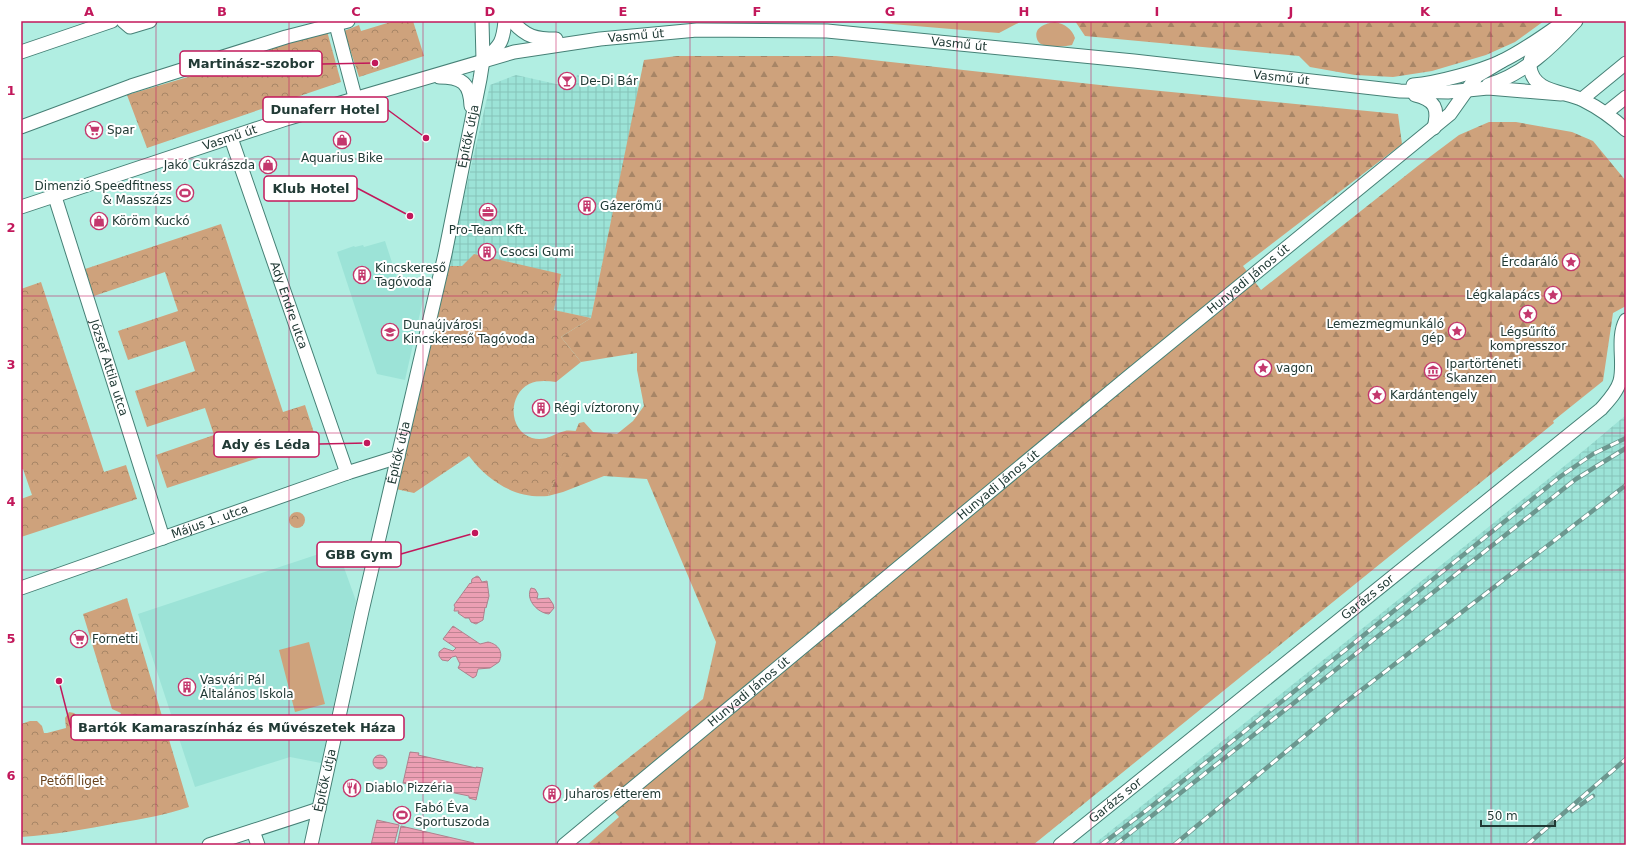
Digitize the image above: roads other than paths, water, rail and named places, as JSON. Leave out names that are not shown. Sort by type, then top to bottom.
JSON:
[{"type":"street","points":[[21,52],[112,21]]},
{"type":"street","points":[[123,21],[130,27],[150,21]]},
{"type":"street","name":"Építők útja","points":[[311,845],[362,611],[445,254],[483,60],[482,21]]},
{"type":"street","points":[[483,60],[498,48],[504,35],[505,21]]},
{"type":"street","points":[[512,21],[519,29],[529,36],[541,39],[600,39]]},
{"type":"street","points":[[1468,91],[1502,81],[1530,64],[1546,51],[1576,21]]},
{"type":"street","points":[[21,127],[131,86],[286,37],[340,22],[355,98]]},
{"type":"street","points":[[1561,24],[1539,44],[1532,54],[1530,64],[1531,73],[1536,81],[1545,88],[1582,99],[1606,113],[1626,130]]},
{"type":"street","points":[[1468,91],[1477,76],[1525,48],[1561,24]]},
{"type":"street","name":"Vasmű út","points":[[21,207],[56,197],[355,98],[483,60],[514,52],[600,39],[697,30],[827,31],[1134,61],[1369,87]]},
{"type":"street","points":[[1369,87],[1426,84],[1502,61]]},
{"type":"street","points":[[1582,99],[1626,63]]},
{"type":"street","points":[[427,77],[453,77],[459,79],[465,84],[470,94],[472,119]]},
{"type":"street","points":[[1369,87],[1400,91],[1428,92],[1468,91],[1495,88],[1561,94]]},
{"type":"street","points":[[1400,91],[1421,96],[1433,103],[1437,116],[1434,128]]},
{"type":"street","name":"Hunyadi János út","points":[[564,845],[1126,378],[1434,128],[1450,114],[1468,91]]},
{"type":"street","points":[[1606,113],[1626,97]]},
{"type":"street","name":"Ady Endre utca","points":[[231,138],[347,473]]},
{"type":"street","name":"József Attila utca","points":[[56,197],[164,538]]},
{"type":"street","name":"Garázs sor","points":[[1060,845],[1601,409],[1614,395],[1620,380],[1621,335],[1625,320]]},
{"type":"street","name":"Május 1. utca","points":[[21,588],[347,473],[398,457]]},
{"type":"street","points":[[208,845],[319,810]]},
{"type":"street","points":[[253,831],[258,845]]},
{"type":"railway","points":[[1101,845],[1152,806],[1561,476],[1593,454],[1626,438]]},
{"type":"railway","points":[[1115,845],[1576,479],[1626,448]]},
{"type":"railway","points":[[1174,845],[1342,705],[1626,485]]},
{"type":"railway","points":[[1527,845],[1626,759]]},
{"type":"railway","points":[[1572,811],[1593,796]]},
{"type":"place","name":"Martinász-szobor","points":[[375,63]]},
{"type":"place","name":"De-Di Bár","points":[[567,81]]},
{"type":"place","name":"Spar","points":[[94,130]]},
{"type":"place","name":"Dunaferr Hotel","points":[[426,138]]},
{"type":"place","name":"Aquarius Bike","points":[[342,140]]},
{"type":"place","name":"Jakó Cukrászda","points":[[268,165]]},
{"type":"place","name":"Dimenzió Speedfitness & Masszázs","points":[[185,193]]},
{"type":"place","name":"Gázerőmű","points":[[587,206]]},
{"type":"place","name":"Pro-Team Kft.","points":[[488,212]]},
{"type":"place","name":"Klub Hotel","points":[[410,216]]},
{"type":"place","name":"Köröm Kuckó","points":[[99,221]]},
{"type":"place","name":"Csocsi Gumi","points":[[487,252]]},
{"type":"place","name":"Ércdaráló","points":[[1571,262]]},
{"type":"place","name":"Kincskereső Tagóvoda","points":[[362,275]]},
{"type":"place","name":"Légkalapács","points":[[1553,295]]},
{"type":"place","name":"Légsűrítő kompresszor","points":[[1528,314]]},
{"type":"place","name":"Lemezmegmunkáló gép","points":[[1457,331]]},
{"type":"place","name":"Dunaújvárosi Kincskereső Tagóvoda","points":[[390,332]]},
{"type":"place","name":"vagon","points":[[1263,368]]},
{"type":"place","name":"Ipartörténeti Skanzen","points":[[1433,371]]},
{"type":"place","name":"Kardántengely","points":[[1377,395]]},
{"type":"place","name":"Régi víztorony","points":[[541,408]]},
{"type":"place","name":"Ady és Léda","points":[[367,443]]},
{"type":"place","name":"GBB Gym","points":[[475,533]]},
{"type":"place","name":"Fornetti","points":[[79,639]]},
{"type":"place","name":"Bartók Kamaraszínház és Művészetek Háza","points":[[59,681]]},
{"type":"place","name":"Vasvári Pál Általános Iskola","points":[[187,687]]},
{"type":"place","name":"Diablo Pizzéria","points":[[352,788]]},
{"type":"place","name":"Juharos étterem","points":[[552,794]]},
{"type":"place","name":"Fabó Éva Sportuszoda","points":[[402,815]]},
{"type":"park label","name":"Petőfi liget","points":[[72,781]]}]
